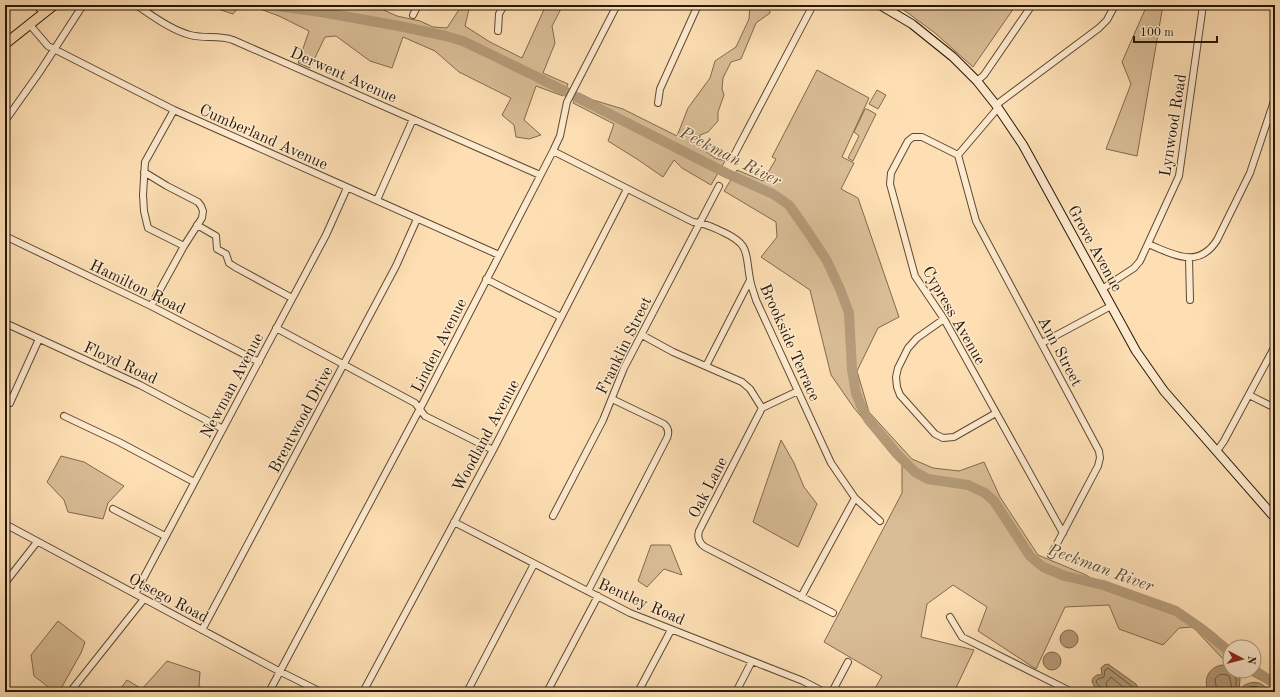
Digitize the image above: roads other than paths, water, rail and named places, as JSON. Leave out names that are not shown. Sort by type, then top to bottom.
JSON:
[{"type":"main road","points":[[5,44],[51,7]]},
{"type":"street","points":[[35,5],[51,7]]},
{"type":"street","points":[[5,122],[83,5]]},
{"type":"street","name":"Derwent Avenue","points":[[136,5],[182,33],[195,36],[220,36],[233,40],[540,175]]},
{"type":"street","points":[[413,15],[418,5]]},
{"type":"street","points":[[498,31],[499,14],[504,5]]},
{"type":"street","name":"Linden Avenue","points":[[269,692],[420,409],[553,151],[560,136],[564,112],[569,98],[617,5]]},
{"type":"street","points":[[658,103],[660,89],[698,5]]},
{"type":"street","points":[[732,159],[813,5]]},
{"type":"street","name":"Grove Avenue","points":[[880,5],[910,23],[953,57],[976,81],[997,107],[1023,145],[1136,351],[1160,385],[1275,518]]},
{"type":"street","points":[[976,81],[984,75],[1032,5]]},
{"type":"street","points":[[958,155],[997,107],[1099,28],[1107,20],[1115,5]]},
{"type":"street","name":"Lynwood Road","points":[[1102,289],[1134,268],[1140,261],[1179,176],[1204,5]]},
{"type":"street","name":"Cumberland Avenue","points":[[30,25],[48,46],[54,50],[174,110],[499,255]]},
{"type":"street","points":[[1148,244],[1178,257],[1189,258],[1207,252],[1217,240],[1250,173],[1275,98]]},
{"type":"street","points":[[174,110],[145,162],[143,203],[148,228],[184,246]]},
{"type":"street","points":[[377,200],[413,119]]},
{"type":"street","name":"Cypress Avenue","points":[[958,155],[922,137],[913,137],[908,141],[890,177],[890,184],[915,276],[944,319],[1062,534]]},
{"type":"street","name":"Brookside Terrace","points":[[553,151],[694,222],[706,224],[735,237],[741,243],[747,255],[750,280],[756,300],[831,463],[855,498],[880,521]]},
{"type":"street","name":"Ann Street","points":[[958,155],[976,221],[1098,448],[1100,455],[1098,466],[1051,555]]},
{"type":"street","points":[[144,172],[200,204],[203,208],[203,213],[197,225],[151,306]]},
{"type":"street","name":"Franklin Street","points":[[553,516],[603,420],[624,368],[719,186]]},
{"type":"street","name":"Newman Avenue","points":[[135,594],[326,235],[347,188]]},
{"type":"street","name":"Woodland Avenue","points":[[363,692],[493,450],[627,189]]},
{"type":"street","name":"Brentwood Drive","points":[[202,630],[396,266],[417,218]]},
{"type":"street","points":[[197,225],[216,236],[216,249],[226,254],[229,262],[235,267],[292,298]]},
{"type":"street","name":"Hamilton Road","points":[[5,236],[151,306],[259,362]]},
{"type":"street","points":[[1189,258],[1190,300]]},
{"type":"street","points":[[486,279],[561,317]]},
{"type":"street","points":[[706,366],[750,280]]},
{"type":"street","points":[[1042,343],[1112,306]]},
{"type":"street","points":[[944,319],[917,338],[908,348],[896,372],[896,382],[900,395],[933,432],[943,438],[954,437],[996,413]]},
{"type":"street","name":"Floyd Road","points":[[5,323],[140,385],[223,429]]},
{"type":"street","points":[[276,328],[415,403],[425,416],[493,450]]},
{"type":"street","points":[[642,335],[673,352],[745,384],[762,408],[798,391]]},
{"type":"street","points":[[10,403],[40,338]]},
{"type":"street","points":[[1217,451],[1224,442],[1275,346]]},
{"type":"street","points":[[1249,394],[1275,408]]},
{"type":"street","points":[[588,592],[667,438],[668,430],[662,423],[612,399]]},
{"type":"street","name":"Oak Lane","points":[[762,408],[699,531],[698,539],[700,544],[705,548],[833,613]]},
{"type":"street","points":[[64,416],[119,442],[194,482]]},
{"type":"street","points":[[801,597],[855,498]]},
{"type":"street","points":[[113,509],[165,536]]},
{"type":"street","name":"Bentley Road","points":[[454,522],[630,613],[803,681],[824,692]]},
{"type":"street","name":"Otsego Road","points":[[5,524],[202,630],[322,692]]},
{"type":"street","points":[[5,583],[37,542]]},
{"type":"street","points":[[467,692],[534,564]]},
{"type":"street","points":[[547,692],[598,596]]},
{"type":"street","points":[[70,692],[144,599]]},
{"type":"street","points":[[950,617],[962,637],[1072,692]]},
{"type":"street","points":[[638,692],[671,630]]},
{"type":"street","points":[[736,692],[752,661]]},
{"type":"street","points":[[832,692],[848,662]]},
{"type":"water","points":[[1069,630],[1075,633],[1078,639],[1075,645],[1069,648],[1063,645],[1060,639],[1063,633]]},
{"type":"water","points":[[1052,652],[1058,655],[1061,661],[1058,667],[1052,670],[1046,667],[1043,661],[1046,655]]},
{"type":"water","points":[[1108,664],[1136,684],[1138,692],[1104,692],[1094,686],[1092,681],[1093,678],[1097,675],[1102,675],[1101,668]]},
{"type":"water","points":[[1222,665],[1222,679],[1240,679],[1239,690],[1246,684],[1255,682],[1263,685],[1269,692],[1209,692],[1206,683],[1208,675],[1210,671],[1217,666]]},
{"type":"waterway","name":"Peckman River","points":[[269,5],[321,12],[399,26],[463,41],[728,174],[773,194],[789,205],[827,261],[849,313],[852,370],[856,393],[868,419],[897,454],[915,472],[928,479],[968,485],[985,493],[994,501],[1030,556],[1043,567],[1065,576],[1103,585],[1176,611],[1222,645]]},
{"type":"waterway","name":"Peckman River","points":[[1262,675],[1275,684]]}]
